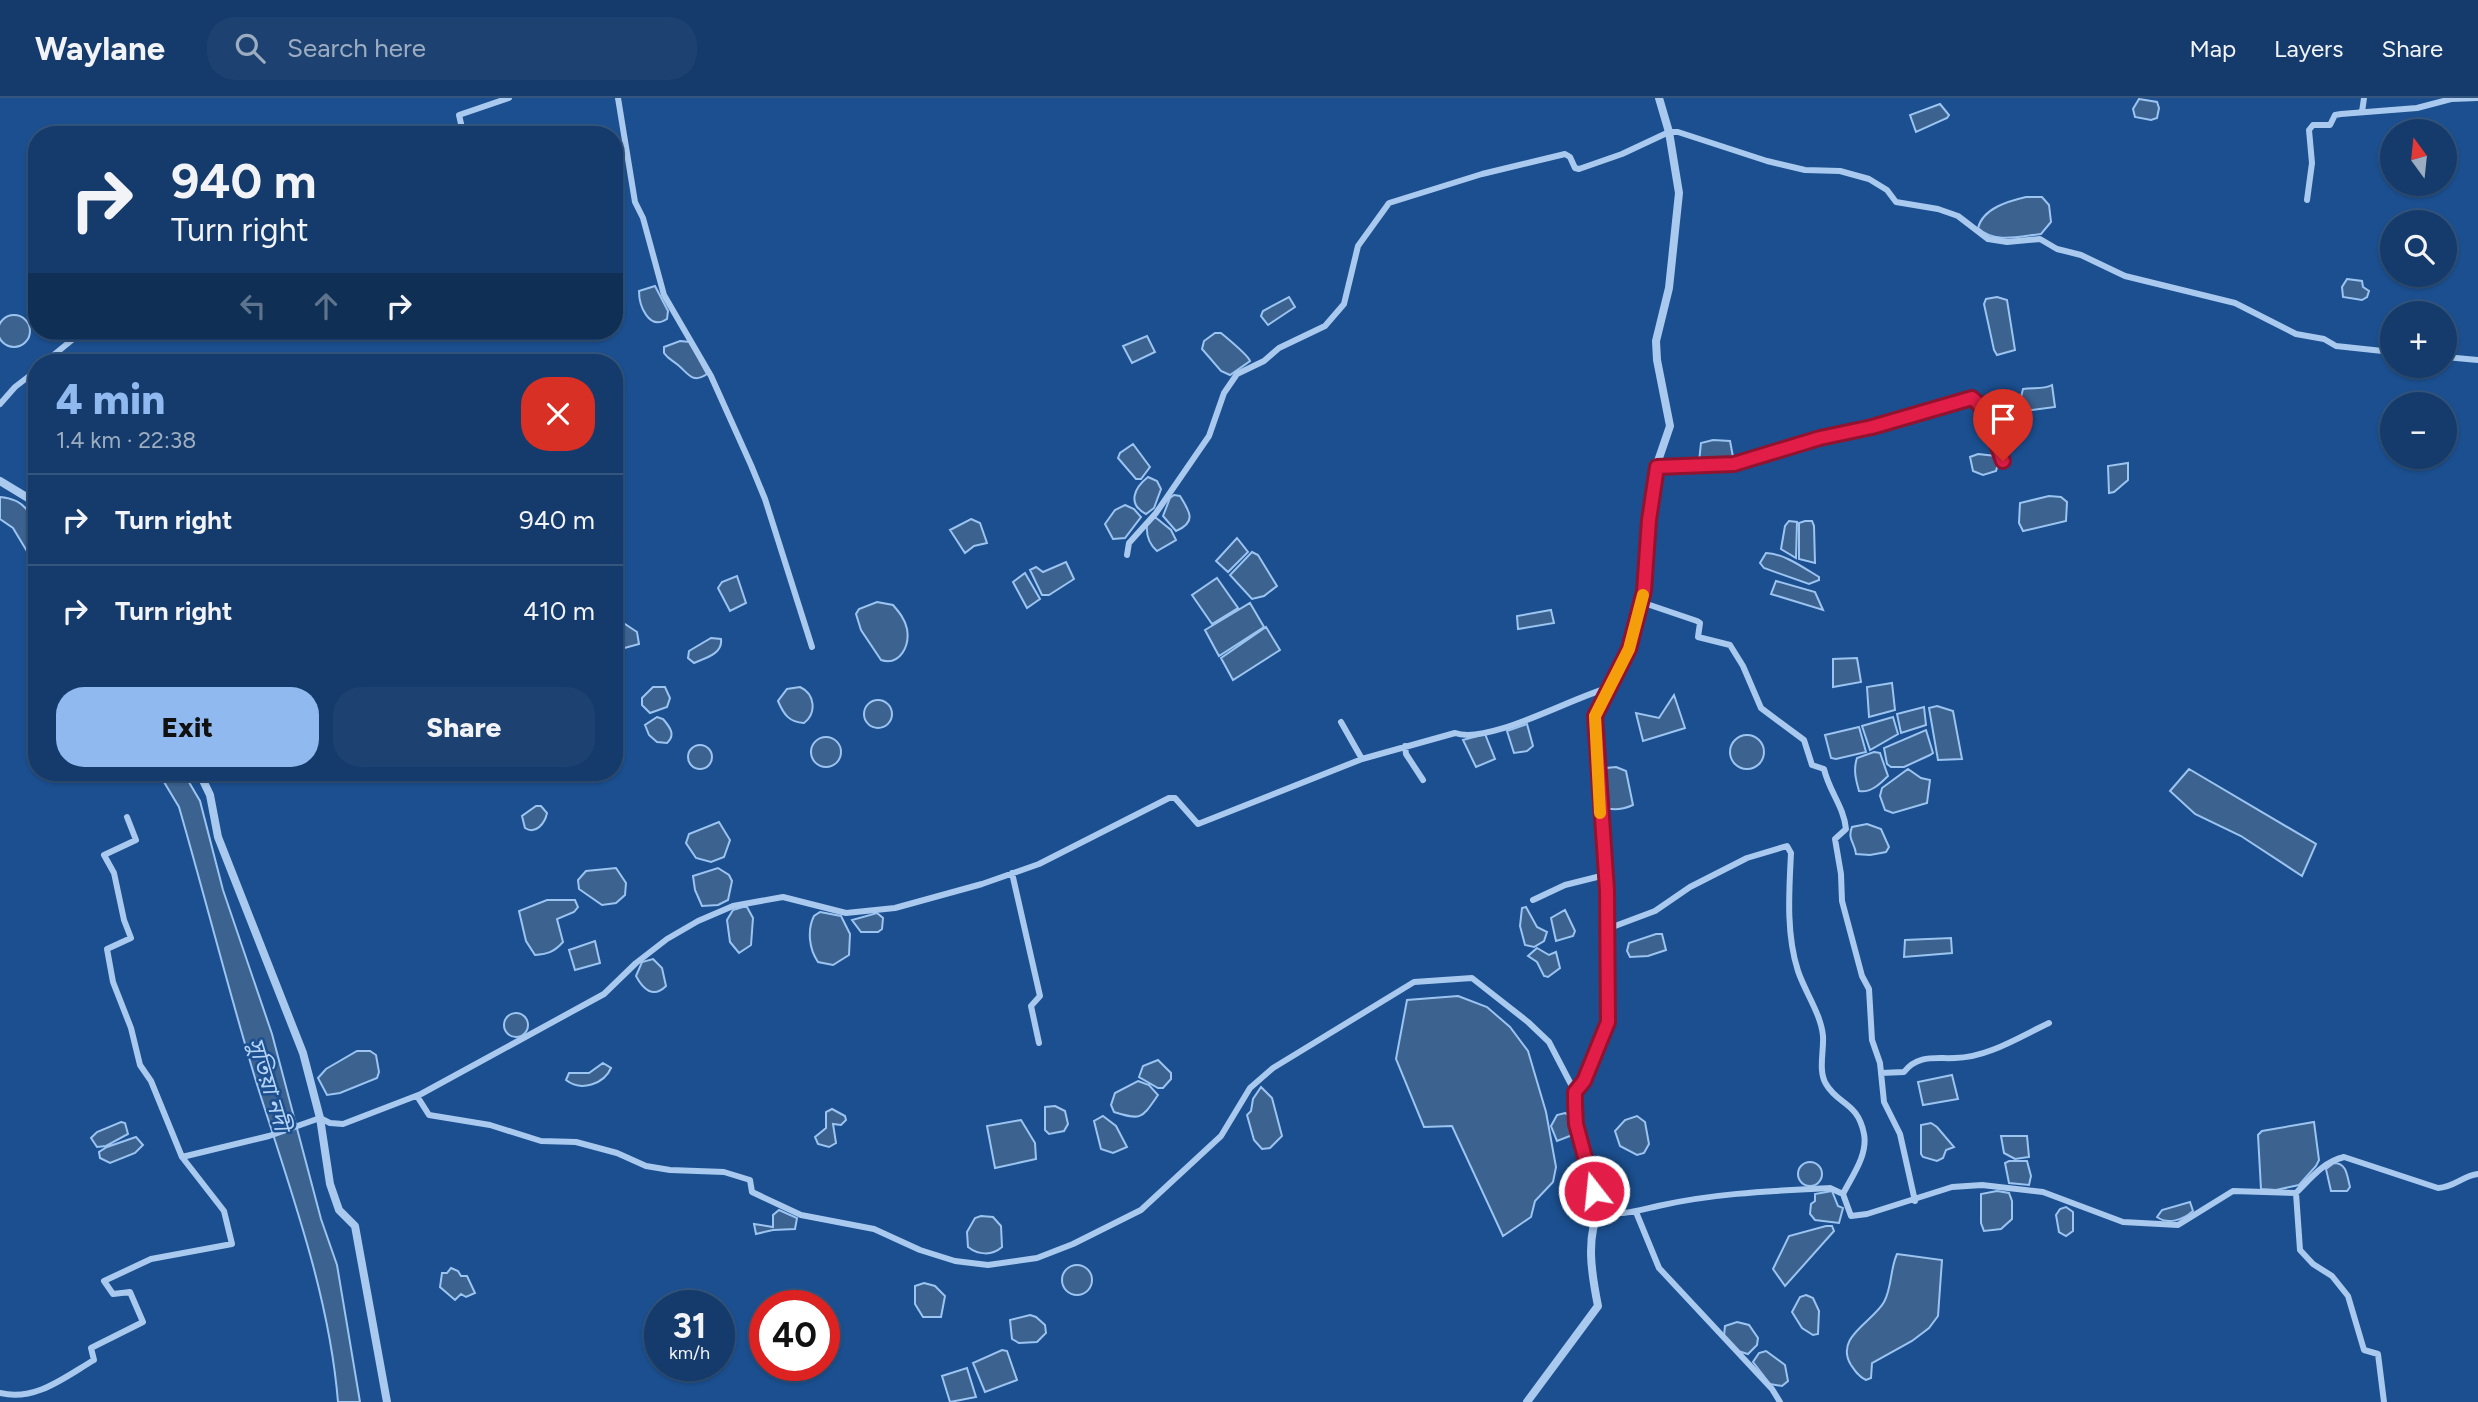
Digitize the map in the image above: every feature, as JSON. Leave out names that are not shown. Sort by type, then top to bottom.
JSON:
[{"type":"street","points":[[462,126],[459,115],[509,98]]},
{"type":"street","points":[[618,98],[622,126]]},
{"type":"street","points":[[1575,1092],[1594,1061],[1608,1022],[1605,875],[1595,716],[1629,649],[1641,602],[1657,467],[1670,426],[1657,360],[1656,341],[1669,288],[1679,193],[1668,132],[1658,98]]},
{"type":"street","points":[[2362,112],[2364,98]]},
{"type":"street","points":[[2307,200],[2312,163],[2309,130],[2313,125],[2330,125],[2335,115],[2417,108],[2451,99],[2478,98]]},
{"type":"street","points":[[623,130],[633,193],[664,295],[711,376],[751,465],[765,499],[812,647]]},
{"type":"street","points":[[1127,555],[1129,543],[1156,513],[1209,436],[1224,393],[1237,374],[1264,361],[1279,348],[1325,326],[1344,304],[1359,246],[1389,203],[1482,174],[1565,154],[1570,157],[1574,168],[1579,169],[1622,154],[1668,132],[1678,132],[1780,164],[1815,171],[1840,171],[1858,176],[1887,190],[1896,202],[1938,209],[1958,216],[1988,239],[2007,242],[2040,239],[2057,249],[2081,255],[2125,276],[2235,303],[2296,334],[2324,340],[2336,346],[2380,351]]},
{"type":"street","points":[[56,354],[72,340]]},
{"type":"street","points":[[2457,358],[2478,360]]},
{"type":"street","points":[[0,404],[28,377]]},
{"type":"street","points":[[1657,467],[1734,464],[1972,398],[1982,407],[2003,461]]},
{"type":"street","points":[[0,481],[28,498]]},
{"type":"street","points":[[1641,602],[1700,622],[1698,637],[1730,645],[1743,666],[1760,708],[1804,740],[1812,765],[1824,769],[1830,791],[1837,800],[1845,821],[1846,829],[1835,839],[1842,901],[1862,976],[1869,989],[1872,1040],[1881,1073],[1884,1102],[1900,1134],[1915,1201]]},
{"type":"street","points":[[182,1157],[270,1136],[320,1118],[330,1123],[343,1124],[417,1096],[604,994],[636,963],[667,939],[698,921],[733,906],[783,897],[846,913],[895,908],[1039,864],[1169,798],[1175,798],[1198,824],[1362,759],[1455,733],[1464,737],[1517,724],[1559,705],[1608,688]]},
{"type":"street","points":[[1341,722],[1362,759]]},
{"type":"street","points":[[1405,746],[1406,754],[1423,780]]},
{"type":"street","points":[[203,781],[210,795],[218,837],[303,1053],[320,1118],[330,1184],[339,1210],[355,1226],[387,1402]]},
{"type":"street","points":[[0,1394],[15,1398],[38,1393],[94,1360],[91,1348],[143,1322],[130,1292],[113,1294],[104,1281],[151,1259],[232,1244],[224,1210],[182,1157],[151,1081],[140,1065],[131,1028],[113,982],[107,949],[131,938],[124,920],[114,873],[104,856],[135,840],[127,817]]},
{"type":"street","points":[[1607,929],[1655,911],[1690,887],[1747,858],[1787,846],[1791,853],[1790,914],[1793,950],[1823,1035],[1825,1084],[1857,1114],[1864,1135],[1857,1169],[1843,1194]]},
{"type":"street","points":[[1012,873],[1037,971],[1040,996],[1031,1006],[1039,1043]]},
{"type":"street","points":[[1533,900],[1564,885],[1605,875]]},
{"type":"street","points":[[417,1096],[429,1115],[490,1125],[541,1141],[576,1142],[617,1153],[646,1166],[670,1170],[724,1172],[750,1180],[752,1192],[801,1215],[874,1229],[920,1250],[956,1261],[988,1265],[1037,1258],[1073,1244],[1142,1210],[1221,1136],[1250,1088],[1273,1068],[1415,982],[1472,978],[1549,1042],[1575,1092],[1576,1124],[1600,1209],[1595,1219],[1592,1238],[1592,1278],[1598,1306],[1527,1402]]},
{"type":"street","points":[[1881,1073],[1904,1072],[1909,1066],[1938,1056],[1957,1059],[1971,1055],[1999,1046],[2049,1023]]},
{"type":"street","points":[[2384,1402],[2378,1354],[2364,1350],[2348,1296],[2332,1276],[2313,1264],[2300,1250],[2296,1193],[2318,1170],[2334,1159],[2344,1157],[2438,1188],[2453,1187],[2466,1176],[2478,1174]]},
{"type":"street","points":[[1600,1209],[1608,1213],[1636,1212],[1688,1199],[1755,1191],[1830,1188],[1843,1194],[1851,1216],[1968,1185],[2013,1187],[2043,1192],[2123,1222],[2178,1225],[2233,1191],[2296,1193]]},
{"type":"street","points":[[1636,1212],[1659,1268],[1772,1389],[1780,1402]]},
{"type":"water","points":[[2139,99],[2157,102],[2157,118],[2151,120],[2135,117],[2133,109]]},
{"type":"water","points":[[1940,104],[1949,115],[1947,118],[1916,132],[1910,115]]},
{"type":"water","points":[[2026,197],[2042,197],[2049,205],[2051,222],[2041,234],[2000,237],[1984,233],[1978,228],[1991,210]]},
{"type":"water","points":[[2347,279],[2362,281],[2363,287],[2369,291],[2367,297],[2362,300],[2343,297],[2342,287]]},
{"type":"water","points":[[655,286],[668,311],[667,319],[661,322],[655,322],[646,315],[639,297],[639,291]]},
{"type":"water","points":[[1289,297],[1295,307],[1268,325],[1261,316],[1263,311]]},
{"type":"water","points":[[1997,297],[2007,300],[2015,350],[1997,355],[1984,304],[1986,299]]},
{"type":"water","points":[[14,315],[28,324],[28,338],[25,342],[14,347],[3,342],[-1,337],[-1,325],[3,320]]},
{"type":"water","points":[[1215,333],[1221,333],[1250,361],[1230,375],[1221,371],[1202,349],[1204,341]]},
{"type":"water","points":[[1147,336],[1155,352],[1132,363],[1123,346]]},
{"type":"water","points":[[680,341],[690,342],[707,374],[698,378],[691,377],[664,353],[664,347]]},
{"type":"water","points":[[2052,385],[2055,407],[2032,410],[2022,408],[2020,401],[2023,389]]},
{"type":"water","points":[[1713,440],[1730,441],[1734,462],[1699,462],[1701,443]]},
{"type":"water","points":[[1133,444],[1150,467],[1141,479],[1136,479],[1118,458],[1120,453]]},
{"type":"water","points":[[1978,454],[1996,456],[1999,460],[1996,471],[1983,475],[1973,471],[1970,457]]},
{"type":"water","points":[[2128,463],[2128,480],[2109,493],[2108,466]]},
{"type":"water","points":[[1148,477],[1157,481],[1161,489],[1154,508],[1146,514],[1136,506],[1135,496],[1139,486]]},
{"type":"water","points":[[1174,495],[1180,496],[1190,516],[1187,524],[1176,531],[1163,516],[1170,498]]},
{"type":"water","points":[[2049,496],[2061,497],[2067,502],[2066,521],[2023,531],[2019,523],[2020,503]]},
{"type":"water","points":[[0,497],[23,505],[28,512],[28,553],[13,528],[0,519]]},
{"type":"water","points":[[1125,505],[1134,509],[1141,517],[1125,538],[1113,539],[1105,524],[1115,510]]},
{"type":"water","points":[[1155,517],[1171,530],[1176,540],[1157,551],[1150,543],[1147,533],[1147,525]]},
{"type":"water","points":[[971,519],[980,523],[987,543],[974,546],[965,553],[950,530]]},
{"type":"water","points":[[1789,521],[1797,522],[1796,558],[1781,549],[1785,526]]},
{"type":"water","points":[[1812,521],[1814,526],[1815,563],[1799,559],[1799,523]]},
{"type":"water","points":[[1237,538],[1248,552],[1228,572],[1216,561]]},
{"type":"water","points":[[1252,552],[1258,555],[1277,586],[1264,596],[1252,599],[1230,575]]},
{"type":"water","points":[[1766,553],[1779,555],[1793,562],[1819,577],[1819,580],[1809,584],[1764,568],[1760,563]]},
{"type":"water","points":[[1066,562],[1074,579],[1049,595],[1042,595],[1030,570],[1036,567],[1043,572]]},
{"type":"water","points":[[1025,573],[1040,599],[1027,608],[1013,582]]},
{"type":"water","points":[[737,576],[746,603],[730,611],[718,588],[722,582]]},
{"type":"water","points":[[1217,578],[1238,608],[1212,624],[1192,595]]},
{"type":"water","points":[[1776,581],[1815,592],[1823,610],[1771,594]]},
{"type":"water","points":[[877,602],[893,605],[906,625],[908,635],[905,648],[894,660],[881,660],[861,630],[856,614],[859,609]]},
{"type":"water","points":[[1250,603],[1264,627],[1219,656],[1205,630]]},
{"type":"water","points":[[1551,610],[1554,623],[1518,629],[1517,616]]},
{"type":"water","points":[[623,625],[637,632],[639,644],[623,648]]},
{"type":"water","points":[[1266,627],[1280,650],[1233,680],[1221,658]]},
{"type":"water","points":[[711,638],[721,639],[716,652],[694,663],[688,658],[689,651]]},
{"type":"water","points":[[1857,658],[1861,682],[1833,687],[1833,659]]},
{"type":"water","points":[[1892,683],[1895,710],[1869,717],[1867,687]]},
{"type":"water","points":[[653,687],[665,687],[670,698],[667,707],[650,713],[642,705],[642,698]]},
{"type":"water","points":[[800,687],[809,694],[812,704],[811,714],[804,723],[788,717],[778,701],[787,689]]},
{"type":"water","points":[[1674,695],[1685,728],[1643,741],[1636,713],[1659,718]]},
{"type":"water","points":[[878,700],[888,704],[892,714],[888,724],[878,728],[868,724],[864,714],[868,704]]},
{"type":"water","points":[[1937,706],[1953,711],[1962,759],[1938,760],[1929,708]]},
{"type":"water","points":[[1924,707],[1926,725],[1901,733],[1897,714]]},
{"type":"water","points":[[657,717],[663,719],[671,731],[667,743],[657,742],[649,735],[645,725]]},
{"type":"water","points":[[1893,717],[1898,734],[1870,750],[1862,726]]},
{"type":"water","points":[[1527,724],[1533,746],[1527,751],[1514,753],[1507,731]]},
{"type":"water","points":[[1859,727],[1866,752],[1831,758],[1825,735]]},
{"type":"water","points":[[1926,730],[1933,753],[1904,767],[1891,767],[1887,764],[1884,748]]},
{"type":"water","points":[[1485,734],[1495,759],[1476,767],[1463,740]]},
{"type":"water","points":[[1747,735],[1759,740],[1764,752],[1759,764],[1747,769],[1735,764],[1730,752],[1735,740]]},
{"type":"water","points":[[826,737],[832,738],[840,746],[840,758],[832,766],[826,767],[820,766],[812,758],[811,752],[812,746],[820,738]]},
{"type":"water","points":[[700,745],[709,748],[712,757],[709,766],[700,769],[691,766],[688,757],[691,748]]},
{"type":"water","points":[[1874,752],[1880,753],[1888,776],[1871,789],[1859,791],[1855,771],[1857,758]]},
{"type":"water","points":[[1616,767],[1626,771],[1633,805],[1611,809],[1603,807],[1604,772],[1606,768]]},
{"type":"water","points":[[1908,769],[1921,778],[1930,780],[1927,803],[1893,813],[1885,810],[1880,796],[1882,788]]},
{"type":"water","points":[[2189,769],[2316,844],[2302,876],[2241,836],[2195,814],[2170,791]]},
{"type":"water","name":"সুতিয়া নদী","points":[[163,781],[188,781],[200,801],[223,890],[272,1034],[321,1219],[337,1265],[360,1402],[338,1402],[326,1319],[306,1238],[255,1078],[179,807]]},
{"type":"water","points":[[536,806],[541,806],[547,813],[546,817],[539,827],[529,830],[525,828],[522,816]]},
{"type":"water","points":[[719,822],[730,840],[724,857],[711,862],[696,858],[686,843],[689,834]]},
{"type":"water","points":[[1867,824],[1881,829],[1889,847],[1886,852],[1856,854],[1851,838],[1852,827]]},
{"type":"water","points":[[616,868],[626,883],[625,895],[616,903],[602,905],[579,889],[578,880],[586,871]]},
{"type":"water","points":[[718,868],[729,875],[732,881],[728,900],[718,905],[702,906],[695,890],[693,876]]},
{"type":"water","points":[[547,900],[575,900],[578,907],[574,912],[557,919],[563,942],[551,952],[535,955],[526,941],[519,911]]},
{"type":"water","points":[[747,907],[753,918],[751,945],[739,953],[730,942],[727,920],[733,910]]},
{"type":"water","points":[[1526,907],[1537,927],[1547,932],[1544,941],[1534,947],[1525,945],[1520,926],[1522,908]]},
{"type":"water","points":[[1565,910],[1575,931],[1573,936],[1556,941],[1551,918]]},
{"type":"water","points":[[820,912],[841,916],[850,934],[849,955],[833,965],[818,962],[811,945],[812,921]]},
{"type":"water","points":[[877,913],[883,918],[882,929],[878,932],[861,932],[852,920]]},
{"type":"water","points":[[1662,934],[1666,950],[1648,956],[1630,957],[1627,951],[1629,943]]},
{"type":"water","points":[[1951,938],[1952,953],[1904,957],[1905,940]]},
{"type":"water","points":[[595,941],[600,963],[575,970],[569,950]]},
{"type":"water","points":[[1537,948],[1549,955],[1556,952],[1560,968],[1548,977],[1544,976],[1537,962],[1528,956]]},
{"type":"water","points":[[653,959],[662,968],[666,986],[657,992],[645,988],[636,976],[642,962]]},
{"type":"water","points":[[1458,996],[1487,1007],[1510,1027],[1528,1051],[1546,1112],[1556,1167],[1553,1182],[1535,1201],[1531,1217],[1503,1236],[1452,1126],[1424,1127],[1396,1059],[1407,1000]]},
{"type":"water","points":[[516,1013],[527,1020],[528,1025],[521,1036],[516,1037],[505,1030],[504,1025],[511,1014]]},
{"type":"water","points":[[357,1051],[370,1051],[376,1055],[379,1072],[377,1078],[340,1093],[327,1095],[318,1078],[326,1069]]},
{"type":"water","points":[[1158,1060],[1171,1073],[1171,1079],[1163,1088],[1139,1077],[1143,1066]]},
{"type":"water","points":[[603,1063],[611,1068],[598,1082],[585,1086],[566,1080],[569,1073],[589,1073]]},
{"type":"water","points":[[1952,1075],[1958,1099],[1923,1105],[1918,1082]]},
{"type":"water","points":[[1138,1081],[1149,1085],[1158,1095],[1148,1109],[1136,1117],[1114,1112],[1111,1105],[1115,1093]]},
{"type":"water","points":[[1261,1087],[1272,1098],[1282,1136],[1270,1148],[1262,1149],[1254,1140],[1247,1115]]},
{"type":"water","points":[[1055,1106],[1065,1111],[1068,1124],[1064,1131],[1049,1134],[1045,1130],[1045,1107]]},
{"type":"water","points":[[832,1109],[845,1116],[846,1120],[841,1125],[833,1124],[836,1143],[829,1147],[818,1144],[815,1137],[826,1128],[826,1112]]},
{"type":"water","points":[[1565,1113],[1573,1117],[1575,1134],[1557,1141],[1551,1126],[1557,1115]]},
{"type":"water","points":[[1103,1116],[1116,1126],[1127,1147],[1113,1153],[1101,1149],[1094,1121]]},
{"type":"water","points":[[1637,1116],[1645,1122],[1649,1144],[1644,1153],[1637,1155],[1620,1146],[1615,1131],[1625,1120]]},
{"type":"water","points":[[1021,1120],[1035,1143],[1036,1159],[995,1168],[987,1126]]},
{"type":"water","points":[[121,1122],[125,1123],[128,1134],[106,1146],[97,1147],[91,1138],[97,1132]]},
{"type":"water","points":[[2314,1122],[2319,1160],[2316,1166],[2299,1185],[2276,1190],[2261,1189],[2258,1135],[2262,1131]]},
{"type":"water","points":[[1931,1123],[1954,1147],[1946,1150],[1943,1158],[1937,1161],[1921,1154],[1921,1125]]},
{"type":"water","points":[[2001,1136],[2027,1136],[2029,1157],[2015,1159],[2004,1153]]},
{"type":"water","points":[[136,1137],[143,1145],[135,1153],[110,1163],[100,1158],[99,1152],[107,1147]]},
{"type":"water","points":[[2027,1161],[2031,1176],[2029,1185],[2009,1183],[2005,1163]]},
{"type":"water","points":[[1810,1162],[1821,1169],[1822,1174],[1815,1185],[1810,1186],[1799,1179],[1798,1174],[1805,1163]]},
{"type":"water","points":[[2334,1163],[2342,1165],[2346,1171],[2350,1187],[2347,1191],[2331,1191],[2326,1169]]},
{"type":"water","points":[[1583,1171],[1591,1185],[1594,1200],[1591,1210],[1579,1214],[1575,1213],[1568,1203],[1572,1195],[1563,1182],[1565,1176]]},
{"type":"water","points":[[1832,1191],[1838,1206],[1843,1208],[1839,1223],[1815,1220],[1810,1214],[1815,1194]]},
{"type":"water","points":[[1997,1191],[2009,1193],[2012,1219],[2001,1229],[1984,1231],[1981,1223],[1981,1194]]},
{"type":"water","points":[[2190,1202],[2193,1211],[2185,1217],[2166,1221],[2157,1217],[2162,1210]]},
{"type":"water","points":[[2066,1207],[2073,1212],[2073,1231],[2066,1236],[2059,1232],[2056,1215],[2060,1209]]},
{"type":"water","points":[[779,1210],[797,1218],[795,1229],[756,1234],[754,1224],[773,1227],[773,1215]]},
{"type":"water","points":[[993,1217],[1001,1226],[1002,1247],[994,1252],[981,1253],[968,1247],[967,1232],[975,1218]]},
{"type":"water","points":[[1832,1226],[1834,1231],[1785,1286],[1773,1269],[1789,1236]]},
{"type":"water","points":[[1897,1254],[1942,1260],[1938,1316],[1929,1328],[1912,1341],[1872,1363],[1871,1378],[1866,1380],[1859,1376],[1851,1365],[1847,1346],[1857,1330],[1884,1302]]},
{"type":"water","points":[[1077,1265],[1088,1269],[1092,1280],[1088,1291],[1077,1295],[1066,1291],[1062,1280],[1066,1269]]},
{"type":"water","points":[[451,1268],[461,1276],[467,1276],[475,1293],[466,1297],[461,1294],[455,1300],[440,1287],[442,1273],[447,1273]]},
{"type":"water","points":[[924,1283],[935,1286],[945,1296],[941,1317],[923,1317],[915,1304],[915,1286]]},
{"type":"water","points":[[1806,1295],[1813,1298],[1819,1311],[1818,1334],[1813,1335],[1802,1328],[1792,1312],[1800,1297]]},
{"type":"water","points":[[1030,1315],[1045,1325],[1046,1333],[1037,1342],[1019,1343],[1012,1339],[1010,1320]]},
{"type":"water","points":[[1737,1322],[1749,1325],[1758,1338],[1757,1345],[1748,1354],[1738,1351],[1724,1336],[1725,1326]]},
{"type":"water","points":[[1002,1350],[1007,1351],[1017,1380],[985,1392],[973,1363]]},
{"type":"water","points":[[1766,1351],[1785,1365],[1788,1381],[1782,1386],[1770,1384],[1753,1362],[1759,1353]]},
{"type":"water","points":[[967,1368],[976,1397],[950,1402],[942,1376]]},
{"type":"slow traffic","points":[[1600,813],[1595,716],[1629,649],[1643,595]]},
{"type":"route","points":[[1594,1191],[1576,1124],[1575,1092],[1584,1081],[1608,1022],[1607,890],[1601,838],[1595,716],[1629,649],[1644,591],[1649,520],[1657,467],[1734,464],[1972,398],[1982,407],[2003,461]]}]
